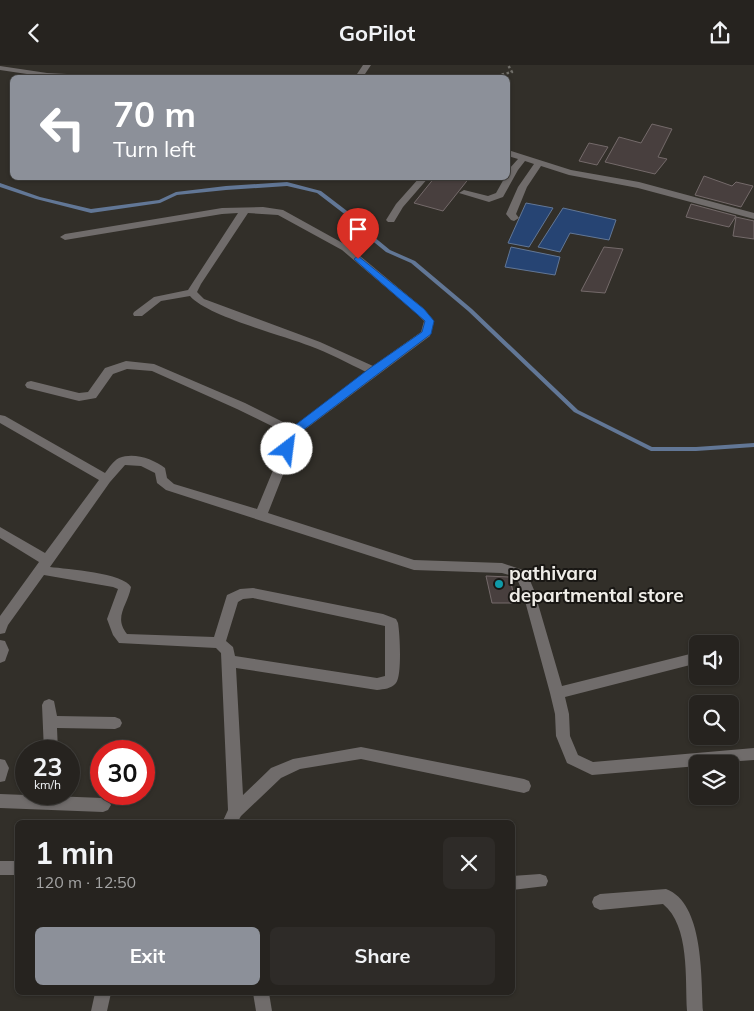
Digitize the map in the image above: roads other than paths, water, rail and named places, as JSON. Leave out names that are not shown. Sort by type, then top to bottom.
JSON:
[{"type":"street","points":[[0,68],[47,75],[56,65]]},
{"type":"street","points":[[510,154],[569,172],[639,185],[754,216]]},
{"type":"street","points":[[510,176],[524,157]]},
{"type":"street","points":[[514,218],[511,214],[515,200],[526,180],[540,162]]},
{"type":"street","points":[[391,221],[399,206],[422,180]]},
{"type":"street","points":[[464,193],[489,199],[500,195],[508,180]]},
{"type":"street","points":[[192,292],[245,210]]},
{"type":"street","points":[[65,237],[164,223],[222,211],[280,212],[345,248],[430,321],[426,334],[294,432],[261,515]]},
{"type":"street","points":[[138,314],[158,299],[192,292]]},
{"type":"street","points":[[192,292],[200,301],[220,310],[316,344],[374,371]]},
{"type":"street","points":[[31,385],[80,397],[92,395],[109,371],[126,365],[154,368],[202,388],[294,432]]},
{"type":"street","points":[[0,419],[106,479]]},
{"type":"street","points":[[0,629],[106,479],[121,462],[136,460],[153,465],[161,471],[161,480],[170,487],[414,565],[502,568],[521,574],[528,591],[557,693],[562,714],[563,736],[572,759],[592,769],[754,754]]},
{"type":"street","points":[[0,532],[44,566],[116,582],[125,587],[124,596],[112,619],[114,630],[124,639],[219,643],[228,651],[233,817]]},
{"type":"street","points":[[219,643],[232,599],[240,594],[253,593],[383,619],[390,623],[392,627],[392,678],[387,683],[229,661]]},
{"type":"street","points":[[0,645],[2,650],[0,657]]},
{"type":"street","points":[[557,693],[689,659]]},
{"type":"street","points":[[49,705],[51,740]]},
{"type":"street","points":[[51,722],[116,723]]},
{"type":"street","points":[[233,817],[276,773],[298,763],[361,753],[524,786]]},
{"type":"street","points":[[0,765],[0,776]]},
{"type":"street","points":[[0,801],[15,800]]},
{"type":"street","points":[[0,868],[15,868]]},
{"type":"street","points":[[515,883],[540,881]]},
{"type":"street","points":[[600,902],[666,896],[677,905],[691,939],[696,1011]]},
{"type":"street","points":[[99,1011],[103,995]]},
{"type":"street","points":[[261,995],[264,1011]]},
{"type":"water","points":[[526,203],[553,208],[529,247],[508,243]]},
{"type":"water","points":[[563,208],[616,220],[609,240],[570,233],[560,252],[538,247]]},
{"type":"water","points":[[511,247],[560,257],[555,275],[505,267]]},
{"type":"waterway","points":[[0,185],[38,198],[91,211],[160,201],[176,194],[226,188],[287,184],[319,192],[349,215],[366,233],[388,251],[413,262],[470,310],[576,411],[651,449],[696,449],[754,445]]},
{"type":"place","name":"pathivara departmental store","points":[[499,584]]}]
